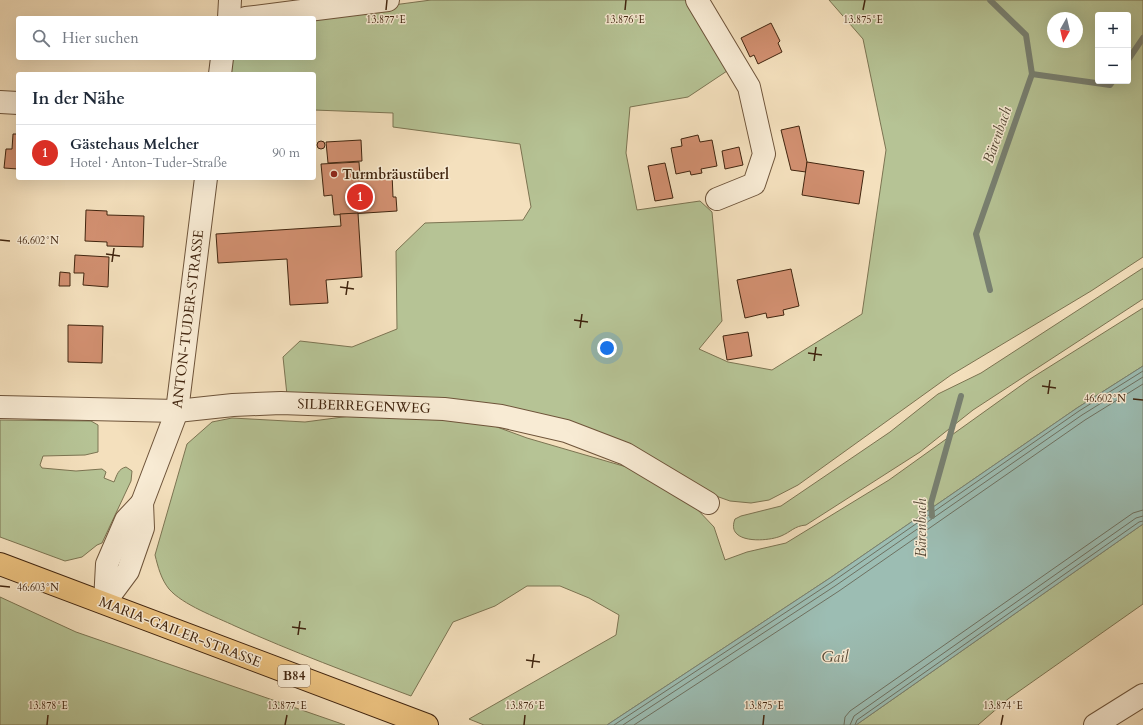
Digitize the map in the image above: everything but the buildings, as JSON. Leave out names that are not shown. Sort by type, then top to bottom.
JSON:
[{"type":"main road","name":"MARIA-GAILER-STRASSE","points":[[0,564],[105,602],[225,650],[427,725]]},
{"type":"street","points":[[229,16],[230,0]]},
{"type":"street","points":[[262,16],[388,0]]},
{"type":"street","points":[[697,0],[749,87],[764,154],[754,184],[717,199]]},
{"type":"street","points":[[220,72],[222,60]]},
{"type":"street","points":[[0,102],[16,103]]},
{"type":"street","name":"ANTON-TUDER-STRASSE","points":[[105,602],[107,564],[126,520],[142,503],[177,411],[206,180]]},
{"type":"street","name":"SILBERREGENWEG","points":[[0,407],[177,411],[233,404],[281,403],[444,409],[501,416],[566,431],[626,454],[708,503]]},
{"type":"street","points":[[1094,725],[1143,696]]},
{"type":"green space","points":[[431,0],[688,0],[730,69],[688,97],[630,107],[626,153],[637,210],[700,201],[712,212],[722,321],[699,349],[728,362],[772,370],[862,314],[886,150],[863,39],[829,0],[1143,0],[1143,257],[1091,291],[951,375],[798,485],[769,500],[751,503],[730,501],[492,408],[392,396],[287,395],[283,357],[300,341],[352,347],[397,329],[396,251],[425,223],[523,220],[531,207],[520,144],[393,127],[393,113],[316,110],[316,72],[231,72],[232,60],[316,60],[316,16],[310,16]]},
{"type":"green space","points":[[1143,268],[1143,299],[973,410],[920,452],[806,525],[795,528],[775,538],[758,540],[741,537],[736,533],[734,527],[735,519],[741,516],[781,506],[890,432],[938,394],[981,373]]},
{"type":"green space","points":[[1143,308],[1143,366],[1077,408],[830,578],[607,725],[484,725],[469,719],[616,635],[619,615],[589,598],[560,586],[527,586],[495,606],[453,622],[411,696],[279,645],[209,615],[175,595],[169,589],[162,577],[156,559],[155,555],[187,444],[212,422],[232,418],[305,422],[358,415],[417,415],[486,423],[527,438],[630,468],[696,508],[714,527],[725,560],[747,552],[786,543],[889,480],[1030,379]]},
{"type":"green space","points":[[0,420],[91,421],[98,425],[98,452],[85,455],[43,456],[40,465],[42,468],[76,471],[102,469],[106,472],[104,478],[114,482],[121,469],[126,467],[132,471],[131,481],[102,543],[97,545],[82,557],[65,561],[0,537]]},
{"type":"green space","points":[[1143,524],[1143,604],[1008,699],[978,725],[856,725]]},
{"type":"green space","points":[[0,597],[76,632],[345,725],[0,725]]},
{"type":"water","name":"Gail","points":[[1143,366],[1143,524],[856,725],[607,725],[830,578],[1077,408]]},
{"type":"waterway","name":"Bärenbach","points":[[990,0],[1026,35],[1032,74],[976,234],[990,290]]},
{"type":"waterway","points":[[1131,56],[1143,38]]},
{"type":"waterway","points":[[1032,74],[1095,83]]},
{"type":"waterway","points":[[1103,84],[1111,84]]},
{"type":"waterway","name":"Bärenbach","points":[[932,516],[931,503],[961,396]]},
{"type":"place","name":"Turmbräustüberl","points":[[334,174]]},
{"type":"place","name":"Gästehaus Melcher","points":[[360,197]]}]
